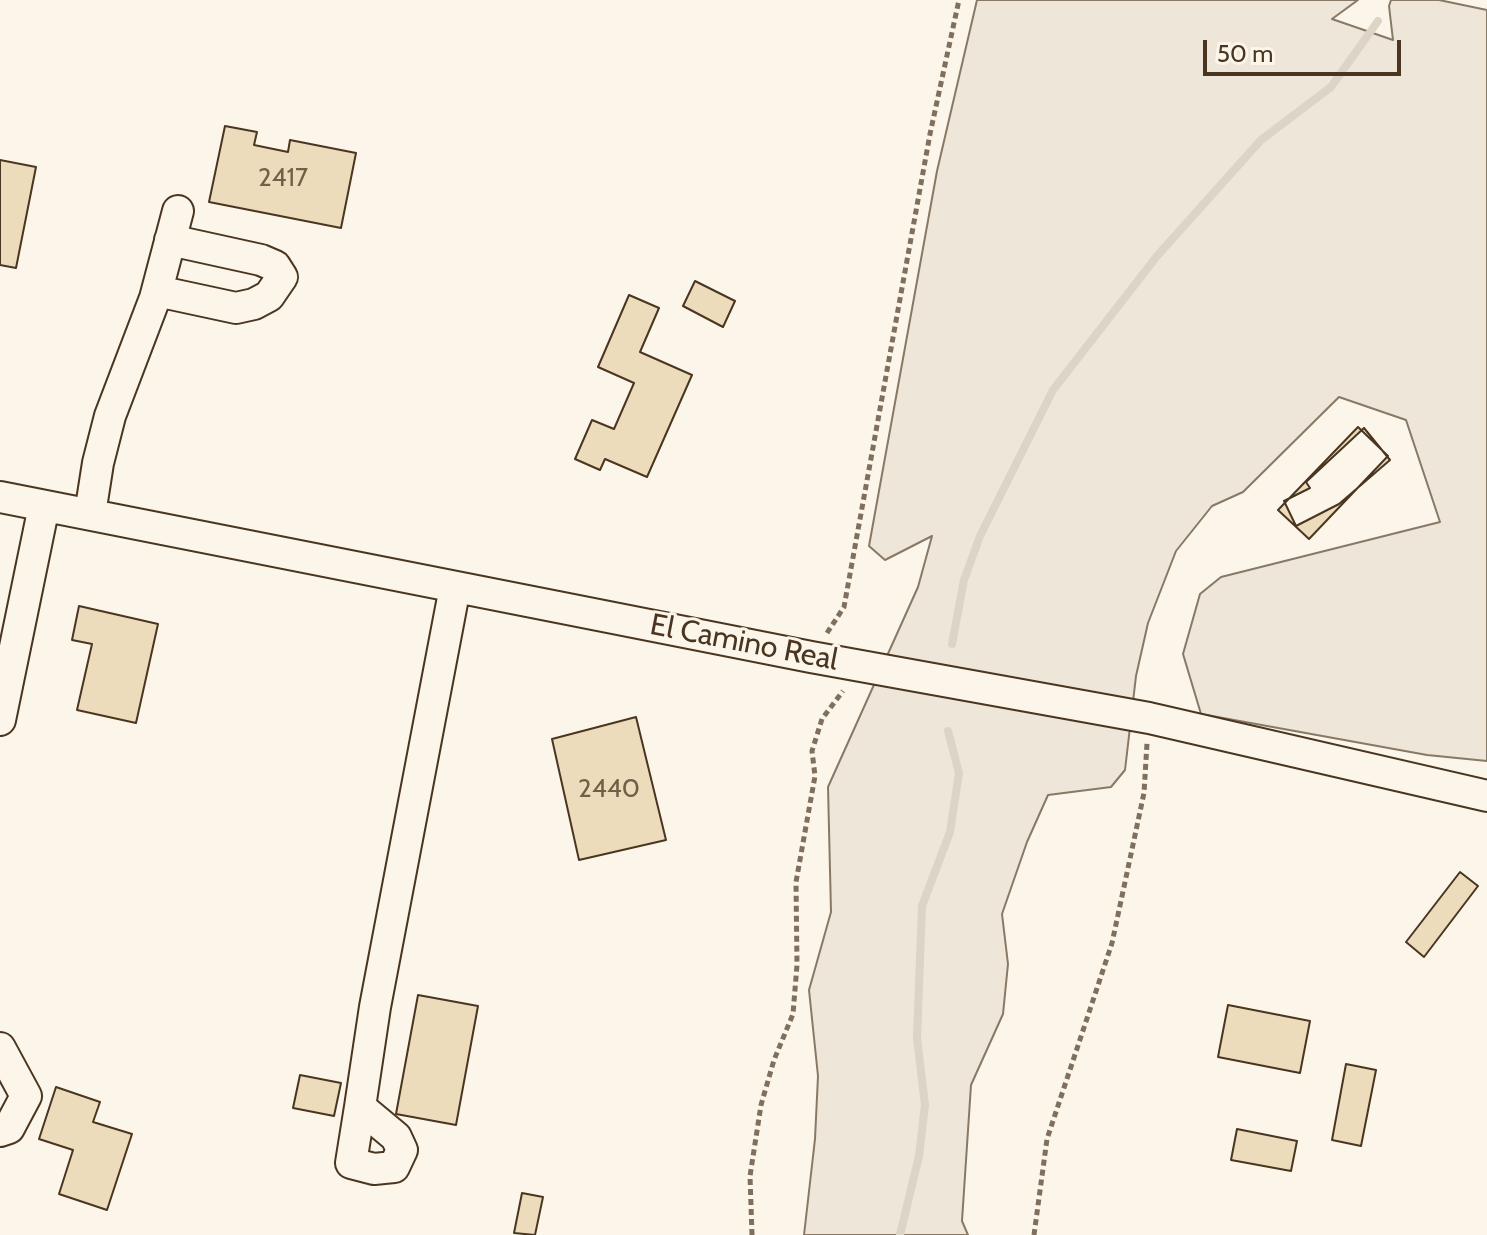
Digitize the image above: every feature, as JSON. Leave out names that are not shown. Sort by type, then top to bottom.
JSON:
[{"type":"street","points":[[90,514],[110,416],[157,291],[174,226],[275,266],[282,277],[269,296],[236,308],[157,291]]},
{"type":"street","name":"El Camino Real","points":[[0,497],[811,657],[1149,718],[1487,796]]},
{"type":"street","points":[[0,720],[44,506]]},
{"type":"street","points":[[360,1107],[375,1007],[455,587]]},
{"type":"street","points":[[0,1048],[26,1096],[9,1128],[0,1131]]},
{"type":"path","points":[[811,657],[844,607],[930,134],[959,0]]},
{"type":"path","points":[[752,1235],[750,1176],[761,1105],[774,1060],[793,1014],[797,965],[796,882],[815,776],[812,751],[822,719],[845,689],[872,668]]},
{"type":"path","points":[[1034,1235],[1047,1139],[1112,943],[1144,793],[1149,718]]},
{"type":"shaded area","points":[[977,0],[1358,0],[1332,19],[1393,40],[1391,0],[1439,0],[1487,10],[1487,761],[1427,755],[1201,714],[1183,654],[1200,594],[1221,577],[1440,522],[1406,420],[1339,397],[1243,492],[1212,506],[1176,551],[1148,623],[1136,676],[1125,770],[1111,787],[1048,795],[1027,842],[1002,914],[1008,964],[1003,1014],[971,1085],[962,1221],[968,1235],[804,1235],[815,1139],[818,1076],[809,990],[831,912],[828,787],[918,587],[932,536],[885,560],[869,546],[937,171]]},
{"type":"building","points":[[225,126],[257,132],[254,145],[288,152],[290,140],[356,153],[341,228],[209,202]]},
{"type":"building","points":[[0,160],[36,167],[16,268],[0,265]]},
{"type":"building","points":[[695,281],[735,301],[723,327],[683,306]]},
{"type":"building","points":[[629,295],[659,308],[640,352],[692,375],[647,477],[605,459],[600,470],[575,459],[592,420],[614,429],[634,383],[598,367]]},
{"type":"building","points":[[1358,427],[1388,456],[1309,539],[1278,510]]},
{"type":"building","points":[[1364,428],[1390,460],[1339,504],[1296,526],[1284,501],[1310,488],[1306,482]]},
{"type":"building","points":[[79,606],[158,624],[136,723],[77,710],[92,644],[72,640]]},
{"type":"building","points":[[636,717],[666,840],[579,860],[552,739]]},
{"type":"building","points":[[1460,872],[1478,886],[1424,957],[1406,942]]},
{"type":"building","points":[[418,995],[478,1006],[456,1125],[396,1114]]},
{"type":"building","points":[[1228,1005],[1310,1021],[1300,1073],[1218,1057]]},
{"type":"building","points":[[1346,1064],[1376,1070],[1361,1146],[1332,1140]]},
{"type":"building","points":[[300,1075],[341,1083],[334,1116],[293,1108]]},
{"type":"building","points":[[56,1087],[100,1102],[93,1122],[132,1134],[107,1210],[59,1194],[73,1150],[39,1139]]},
{"type":"building","points":[[1237,1129],[1297,1141],[1291,1171],[1231,1160]]},
{"type":"building","points":[[522,1193],[543,1197],[535,1235],[514,1233]]},
{"type":"waterway","points":[[952,644],[964,580],[980,536],[1053,390],[1157,256],[1261,140],[1331,87],[1378,21]]},
{"type":"waterway","points":[[900,1235],[919,1156],[925,1105],[917,1038],[922,906],[950,832],[959,773],[948,731]]}]
